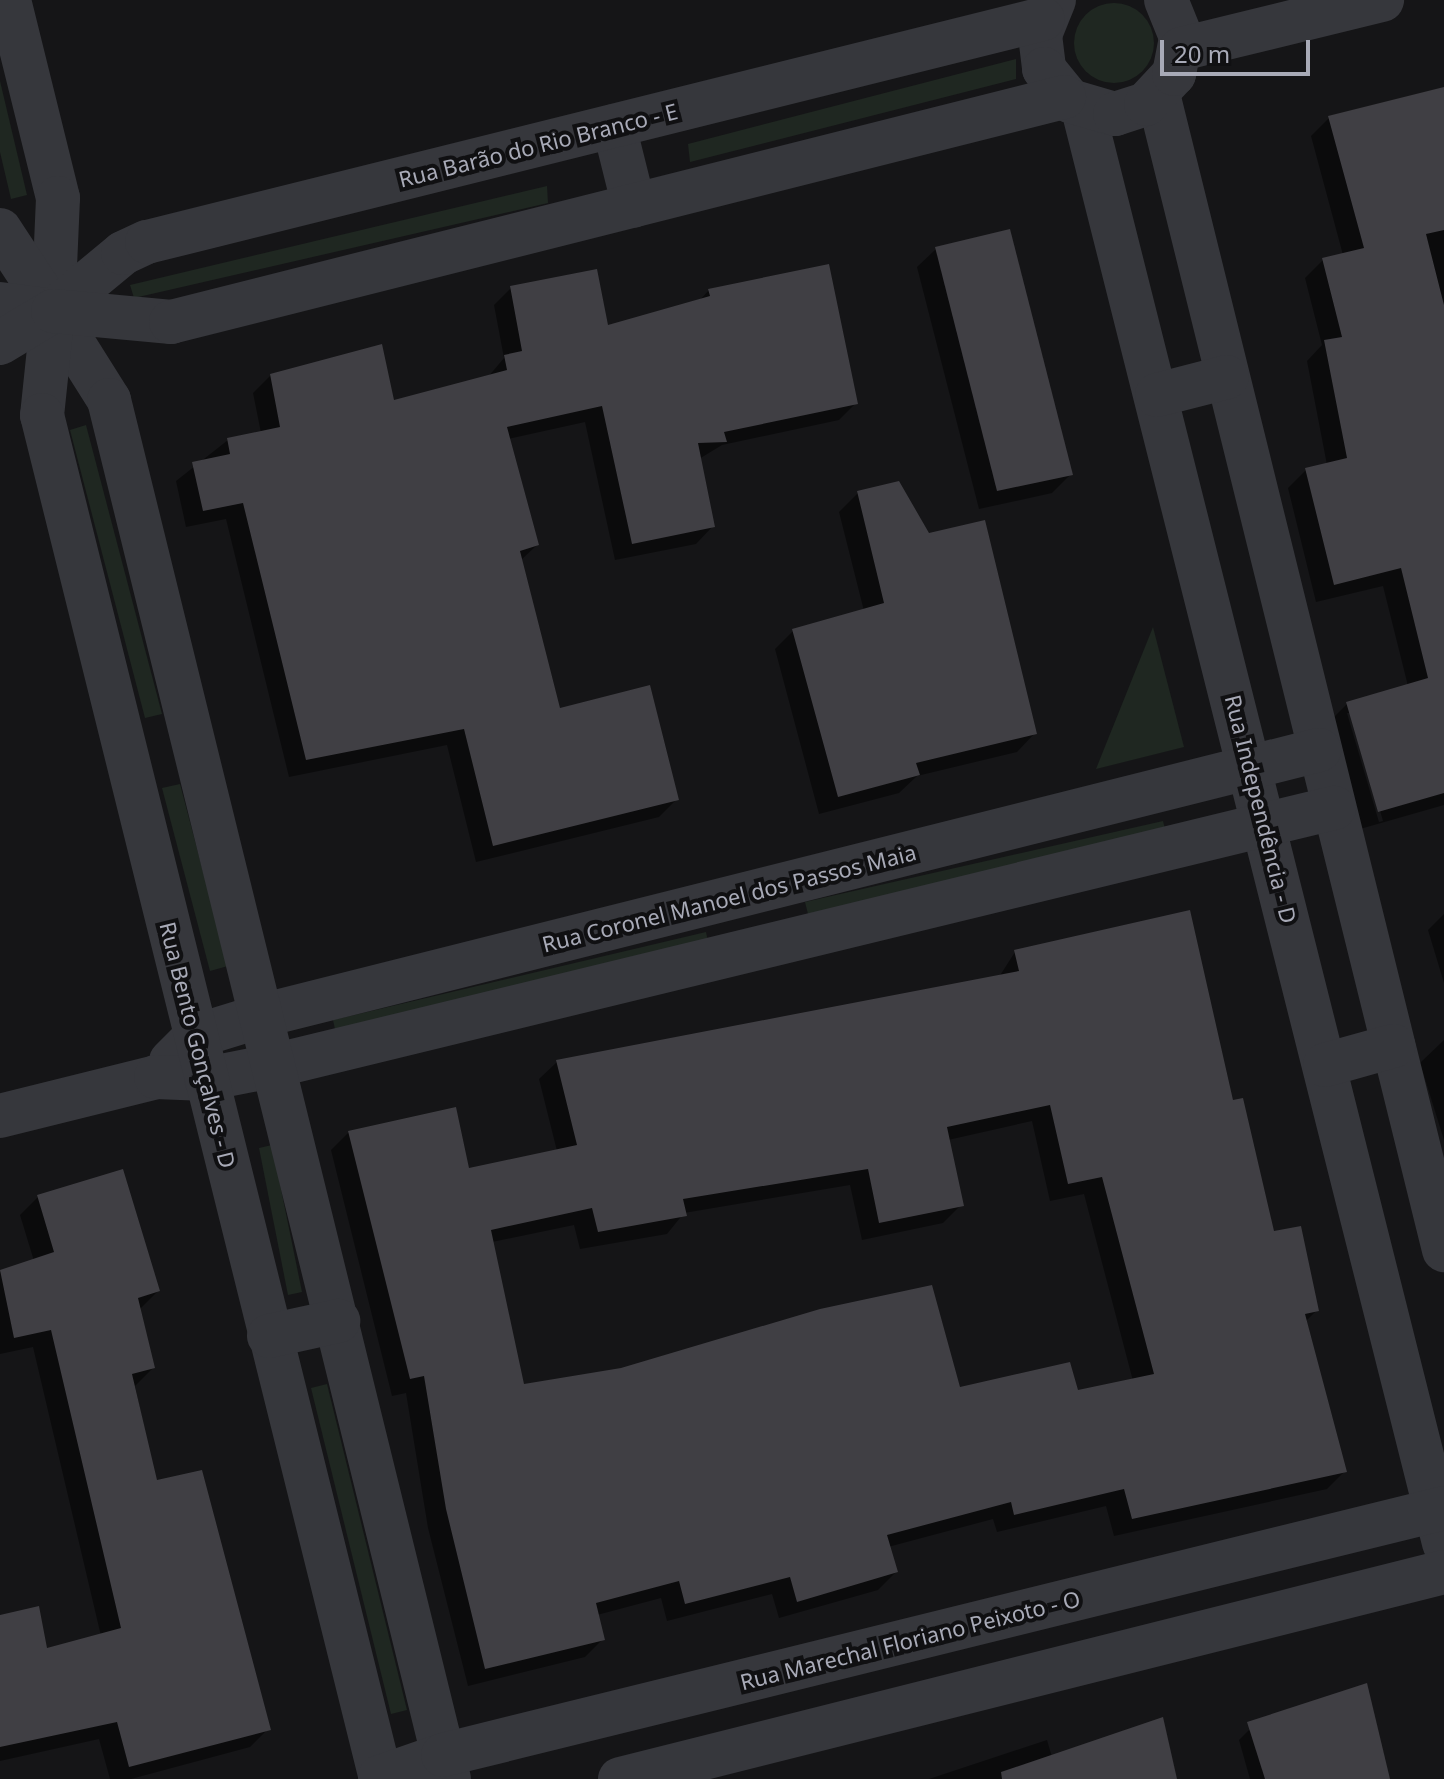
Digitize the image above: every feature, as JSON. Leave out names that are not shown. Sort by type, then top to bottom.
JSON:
[{"type":"street","name":"Rua Bento Gonçalves - D","points":[[9,0],[58,198],[53,311],[42,415],[379,1778]]},
{"type":"street","points":[[0,304],[171,322],[634,206],[1073,103],[1131,111],[1158,94],[1181,49],[1166,0]]},
{"type":"street","points":[[1181,49],[1382,0]]},
{"type":"street","name":"Rua Barão do Rio Branco - E","points":[[0,343],[53,311],[123,253],[147,242],[614,126],[1049,10]]},
{"type":"street","name":"Rua Independência - D","points":[[1049,10],[1040,53],[1073,103],[1157,395],[1441,1520]]},
{"type":"street","points":[[1158,94],[1444,1250]]},
{"type":"street","points":[[614,126],[634,206]]},
{"type":"street","points":[[0,230],[109,400],[277,1065],[446,1767]]},
{"type":"street","points":[[1157,395],[1227,377]]},
{"type":"street","points":[[124,749],[192,729]]},
{"type":"street","name":"Rua Coronel Manoel dos Passos Maia","points":[[156,1077],[196,1036],[264,1015],[1319,750]]},
{"type":"street","points":[[0,1116],[156,1077],[206,1079],[277,1065],[1334,808]]},
{"type":"street","points":[[769,888],[784,941]]},
{"type":"street","points":[[1325,1065],[1393,1046]]},
{"type":"street","points":[[269,1336],[338,1321]]},
{"type":"street","name":"Rua Marechal Floriano Peixoto - O","points":[[379,1778],[446,1767],[939,1633],[1441,1520]]},
{"type":"street","points":[[620,1779],[1444,1572]]},
{"type":"street","points":[[939,1633],[952,1696]]},
{"type":"shaded area","points":[[1106,3],[1122,3],[1143,14],[1154,35],[1154,51],[1143,72],[1122,83],[1106,83],[1092,77],[1080,65],[1074,51],[1074,35],[1080,21],[1092,9]]},
{"type":"shaded area","points":[[1016,59],[1016,79],[690,162],[688,144]]},
{"type":"shaded area","points":[[0,81],[27,195],[11,199],[0,152]]},
{"type":"shaded area","points":[[547,186],[548,203],[134,298],[130,285]]},
{"type":"shaded area","points":[[86,425],[162,714],[145,718],[70,430]]},
{"type":"shaded area","points":[[1153,627],[1184,747],[1096,769]]},
{"type":"shaded area","points":[[180,784],[228,966],[210,971],[162,788]]},
{"type":"shaded area","points":[[1163,821],[1167,837],[809,918],[805,902]]},
{"type":"shaded area","points":[[706,932],[709,946],[336,1034],[333,1020]]},
{"type":"shaded area","points":[[272,1145],[302,1292],[288,1295],[259,1148]]},
{"type":"shaded area","points":[[327,1384],[407,1710],[391,1714],[311,1388]]},
{"type":"building","points":[[1444,87],[1444,230],[1426,234],[1444,305],[1444,793],[1378,812],[1346,702],[1428,678],[1401,568],[1334,585],[1305,468],[1347,458],[1324,340],[1342,337],[1322,258],[1364,248],[1328,116]]},
{"type":"building","points":[[1010,229],[1073,475],[997,491],[935,247]]},
{"type":"building","points":[[829,264],[858,404],[724,432],[727,442],[698,443],[715,527],[632,544],[602,406],[507,427],[539,545],[520,551],[560,708],[650,685],[679,800],[493,846],[464,729],[306,760],[243,503],[203,511],[192,462],[230,454],[227,438],[280,427],[270,374],[382,344],[394,400],[507,370],[504,355],[522,351],[510,286],[597,269],[608,325],[710,296],[708,289]]},
{"type":"building","points":[[899,481],[929,533],[985,520],[1037,734],[916,763],[920,775],[838,797],[792,629],[884,603],[857,491]]},
{"type":"building","points":[[1190,910],[1233,1100],[1243,1098],[1274,1231],[1301,1226],[1319,1311],[1305,1314],[1347,1472],[1132,1519],[1124,1489],[1014,1515],[1011,1502],[887,1535],[898,1572],[797,1602],[790,1577],[685,1604],[679,1581],[596,1603],[605,1640],[485,1669],[446,1509],[424,1376],[410,1379],[348,1131],[456,1107],[469,1168],[577,1145],[556,1060],[1019,971],[1014,950]],"holes":[[[1050,1105],[1068,1184],[1102,1177],[1154,1374],[1078,1390],[1070,1362],[960,1387],[932,1285],[820,1309],[621,1368],[524,1384],[491,1230],[592,1208],[598,1232],[687,1216],[683,1199],[868,1169],[879,1223],[964,1206],[947,1127]]]},
{"type":"building","points":[[123,1169],[160,1291],[138,1298],[155,1368],[132,1374],[157,1480],[202,1470],[271,1730],[129,1767],[117,1722],[0,1747],[0,1615],[39,1606],[47,1648],[121,1628],[51,1330],[14,1338],[0,1270],[54,1252],[37,1195]]},
{"type":"building","points":[[1367,1683],[1390,1779],[1265,1779],[1247,1722]]},
{"type":"building","points":[[1163,1717],[1177,1779],[1002,1779],[1001,1772]]}]
